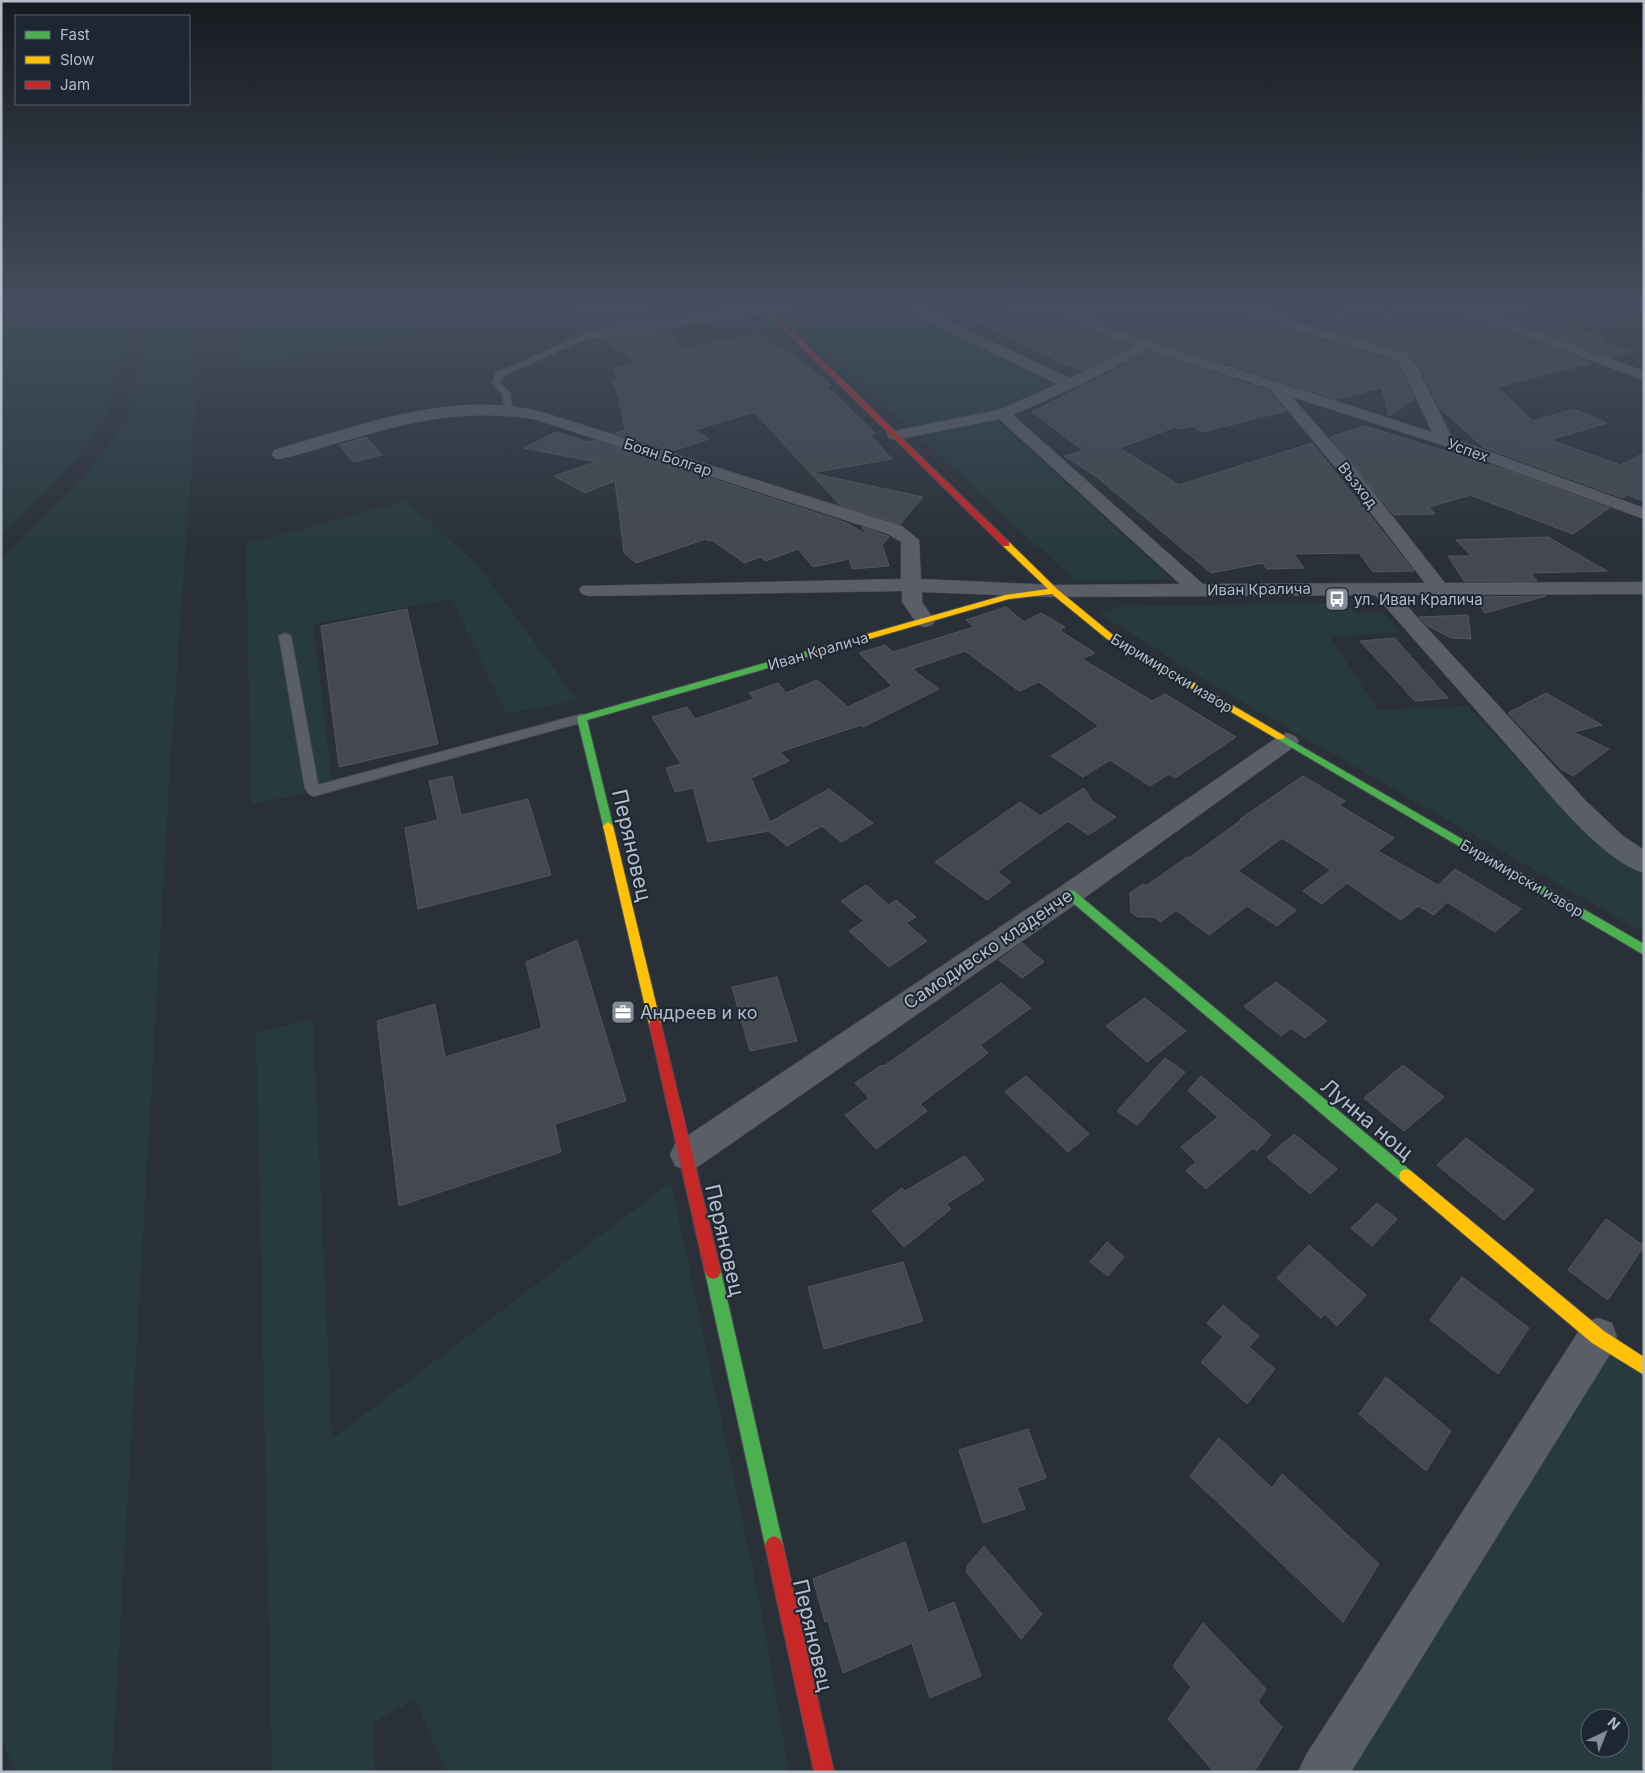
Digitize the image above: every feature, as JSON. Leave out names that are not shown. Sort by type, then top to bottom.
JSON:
[{"type":"street","name":"Биримирски извор","points":[[849,390],[1054,591],[1110,637],[1644,950]]},
{"type":"street","points":[[895,435],[1002,414],[1057,390]]},
{"type":"street","name":"Възход","points":[[1278,390],[1347,470],[1438,588]]},
{"type":"street","name":"Успех","points":[[1287,390],[1445,441],[1644,514]]},
{"type":"street","points":[[1421,390],[1445,441]]},
{"type":"street","name":"Боян Болгар","points":[[280,454],[425,414],[508,408],[536,415],[895,530],[910,540],[912,602],[925,621]]},
{"type":"street","points":[[1002,414],[1198,590]]},
{"type":"street","name":"Иван Кралича","points":[[589,590],[910,585],[1054,591],[1635,588]]},
{"type":"street","points":[[1378,588],[1577,807],[1613,842],[1644,864]]},
{"type":"street","points":[[1635,588],[1644,600]]},
{"type":"street","name":"Иван Кралича","points":[[582,718],[1008,597],[1054,591]]},
{"type":"street","name":"Перяновец","points":[[582,718],[687,1155],[824,1772]]},
{"type":"street","name":"Самодивско кладенче","points":[[687,1155],[1070,894],[1287,741]]},
{"type":"street","name":"Лунна нощ","points":[[1070,894],[1598,1337],[1644,1367]]},
{"type":"street","points":[[1323,1772],[1598,1337]]},
{"type":"lane","points":[[503,390],[506,393],[508,408]]},
{"type":"lane","points":[[285,636],[314,791],[582,718]]},
{"type":"green space","points":[[1,390],[114,390],[106,415],[85,448],[58,479],[1,535]]},
{"type":"green space","points":[[134,390],[197,390],[171,752],[112,1772],[16,1772],[1,1738],[1,559],[83,478],[125,424]]},
{"type":"green space","points":[[868,390],[1044,390],[989,413],[1171,579],[1076,581]]},
{"type":"green space","points":[[405,501],[476,563],[577,700],[507,714],[451,599],[313,624],[333,788],[251,804],[246,544]]},
{"type":"green space","points":[[1348,603],[1356,613],[1384,612],[1400,632],[1330,637],[1378,710],[1467,706],[1535,779],[1603,846],[1644,873],[1644,933],[1220,689],[1099,613],[1115,607]]},
{"type":"green space","points":[[313,1019],[332,1439],[671,1182],[761,1608],[789,1772],[446,1772],[415,1699],[373,1723],[375,1772],[272,1772],[256,1033]]},
{"type":"green space","points":[[1598,1337],[1644,1367],[1644,1772],[1323,1772]]},
{"type":"building","points":[[616,390],[830,390],[876,434],[870,435],[892,459],[811,473],[923,497],[900,524],[840,505],[754,412],[694,430],[709,439],[672,451],[615,433],[625,430]]},
{"type":"building","points":[[1075,390],[1269,391],[1286,411],[1202,432],[1193,426],[1179,429],[1175,427],[1120,448],[1179,485],[1312,443],[1414,571],[1373,572],[1359,553],[1294,554],[1304,568],[1267,569],[1263,563],[1211,573],[1097,477],[1064,456],[1084,451],[1032,412]]},
{"type":"building","points":[[1307,390],[1375,390],[1336,399]]},
{"type":"building","points":[[1382,390],[1410,390],[1414,399],[1389,416]]},
{"type":"building","points":[[1431,390],[1500,390],[1533,421],[1574,409],[1607,423],[1550,440],[1621,465],[1644,453],[1644,501],[1627,495],[1623,498],[1483,447],[1440,408]]},
{"type":"building","points":[[1365,426],[1509,471],[1609,508],[1573,534],[1470,495],[1429,507],[1435,514],[1394,515],[1330,437]]},
{"type":"building","points":[[556,432],[588,442],[594,440],[847,523],[867,535],[862,527],[887,536],[889,537],[882,545],[889,566],[852,569],[849,559],[813,567],[798,549],[766,561],[760,557],[744,563],[712,540],[708,541],[705,539],[636,563],[624,553],[615,481],[585,493],[554,476],[596,462],[524,448]]},
{"type":"building","points":[[366,437],[382,455],[354,462],[339,445]]},
{"type":"building","points":[[1548,537],[1607,571],[1531,573],[1537,581],[1464,581],[1448,556],[1471,556],[1456,540]]},
{"type":"building","points":[[1546,596],[1485,613],[1474,597]]},
{"type":"building","points":[[1006,607],[1024,622],[1041,613],[1065,627],[1059,630],[1095,653],[1082,659],[1152,701],[1165,694],[1236,737],[1175,778],[1169,774],[1150,786],[1110,760],[1083,777],[1051,756],[1099,726],[1039,682],[1019,691],[965,651],[912,669],[939,689],[863,727],[861,725],[780,752],[789,761],[751,778],[770,822],[829,789],[873,823],[841,842],[822,826],[787,846],[769,831],[708,842],[693,788],[675,792],[666,768],[681,764],[652,717],[687,707],[695,719],[754,699],[749,693],[778,683],[786,693],[817,680],[848,707],[892,686],[859,653],[885,645],[893,652],[974,627],[966,620]]},
{"type":"building","points":[[407,609],[438,744],[339,767],[321,626]]},
{"type":"building","points":[[1468,615],[1471,639],[1451,638],[1428,626],[1419,617]]},
{"type":"building","points":[[1395,638],[1448,698],[1415,701],[1360,641]]},
{"type":"building","points":[[1546,693],[1602,725],[1573,732],[1609,749],[1573,776],[1561,769],[1508,713]]},
{"type":"building","points":[[452,776],[461,815],[528,799],[551,875],[418,909],[405,828],[438,820],[429,781]]},
{"type":"building","points":[[1303,776],[1345,801],[1339,805],[1394,838],[1378,851],[1438,885],[1455,869],[1521,909],[1495,932],[1447,902],[1434,915],[1418,906],[1401,920],[1347,883],[1322,904],[1303,891],[1331,870],[1282,838],[1238,871],[1296,910],[1277,926],[1247,906],[1209,935],[1176,910],[1161,922],[1154,917],[1138,917],[1131,912],[1130,893],[1143,884],[1146,886],[1187,857],[1189,858],[1240,819]]},
{"type":"building","points":[[1084,788],[1092,801],[1116,817],[1088,835],[1068,821],[997,872],[1011,882],[987,900],[935,862],[1020,802],[1040,816]]},
{"type":"building","points":[[866,885],[889,905],[896,900],[916,917],[906,923],[927,941],[889,967],[849,931],[864,921],[841,901]]},
{"type":"building","points":[[577,940],[626,1101],[555,1124],[561,1152],[399,1206],[377,1021],[435,1004],[445,1057],[542,1028],[526,962]]},
{"type":"building","points":[[1022,943],[1044,962],[1022,978],[999,960]]},
{"type":"building","points":[[777,977],[797,1041],[750,1051],[732,987]]},
{"type":"building","points":[[1276,982],[1327,1021],[1305,1038],[1291,1028],[1281,1036],[1244,1006]]},
{"type":"building","points":[[1001,983],[1031,1008],[980,1045],[988,1053],[920,1104],[927,1111],[876,1149],[845,1115],[869,1098],[855,1083],[882,1065],[884,1066]]},
{"type":"building","points":[[1145,998],[1186,1031],[1147,1062],[1106,1026]]},
{"type":"building","points":[[1165,1058],[1185,1072],[1137,1125],[1117,1111]]},
{"type":"building","points":[[1403,1065],[1444,1097],[1404,1131],[1364,1098]]},
{"type":"building","points":[[1026,1076],[1089,1134],[1068,1152],[1005,1092]]},
{"type":"building","points":[[1201,1076],[1271,1135],[1257,1151],[1253,1148],[1206,1189],[1186,1171],[1196,1162],[1181,1147],[1218,1117],[1188,1091]]},
{"type":"building","points":[[1294,1134],[1337,1169],[1310,1194],[1267,1157]]},
{"type":"building","points":[[1466,1138],[1534,1190],[1504,1220],[1437,1165]]},
{"type":"building","points":[[965,1156],[984,1180],[946,1204],[951,1209],[904,1247],[872,1211],[902,1188],[905,1191]]},
{"type":"building","points":[[1377,1203],[1397,1219],[1372,1246],[1351,1228]]},
{"type":"building","points":[[1606,1219],[1644,1246],[1608,1300],[1568,1270]]},
{"type":"building","points":[[1107,1242],[1124,1257],[1108,1276],[1090,1262]]},
{"type":"building","points":[[1309,1245],[1366,1295],[1337,1326],[1325,1314],[1321,1318],[1277,1278]]},
{"type":"building","points":[[903,1262],[923,1321],[824,1349],[808,1287]]},
{"type":"building","points":[[1462,1277],[1529,1328],[1498,1374],[1430,1320]]},
{"type":"building","points":[[1223,1305],[1259,1336],[1249,1347],[1275,1369],[1247,1404],[1201,1362],[1223,1337],[1207,1323]]},
{"type":"building","points":[[1386,1377],[1451,1431],[1426,1471],[1359,1414]]},
{"type":"building","points":[[1028,1429],[1046,1478],[1017,1488],[1025,1509],[983,1523],[959,1450]]},
{"type":"building","points":[[1219,1438],[1272,1488],[1282,1474],[1379,1564],[1343,1622],[1190,1476]]},
{"type":"building","points":[[905,1542],[928,1613],[954,1602],[981,1676],[930,1698],[912,1643],[843,1673],[828,1621],[825,1622],[813,1579]]},
{"type":"building","points":[[984,1546],[1042,1614],[1021,1639],[967,1573],[967,1566]]},
{"type":"building","points":[[1203,1623],[1266,1689],[1258,1702],[1282,1727],[1254,1772],[1214,1772],[1168,1719],[1191,1687],[1173,1666]]},
{"type":"traffic: fast","points":[[608,826],[582,718],[814,652]]},
{"type":"traffic: fast","points":[[1280,737],[1644,950]]},
{"type":"traffic: fast","points":[[1070,894],[1406,1176]]},
{"type":"traffic: fast","points":[[713,1272],[774,1545]]},
{"type":"traffic: slow","points":[[1006,544],[1054,591],[1110,637],[1280,737]]},
{"type":"traffic: slow","points":[[814,652],[1008,597],[1054,591]]},
{"type":"traffic: slow","points":[[608,826],[655,1024]]},
{"type":"traffic: slow","points":[[1406,1176],[1598,1337],[1644,1367]]},
{"type":"traffic: jam","points":[[848,390],[1006,544]]},
{"type":"traffic: jam","points":[[655,1024],[713,1272]]},
{"type":"traffic: jam","points":[[774,1545],[824,1772]]},
{"type":"place","name":"ул. Иван Кралича","points":[[1337,599]]},
{"type":"place","name":"Андреев и ко","points":[[623,1012]]}]
